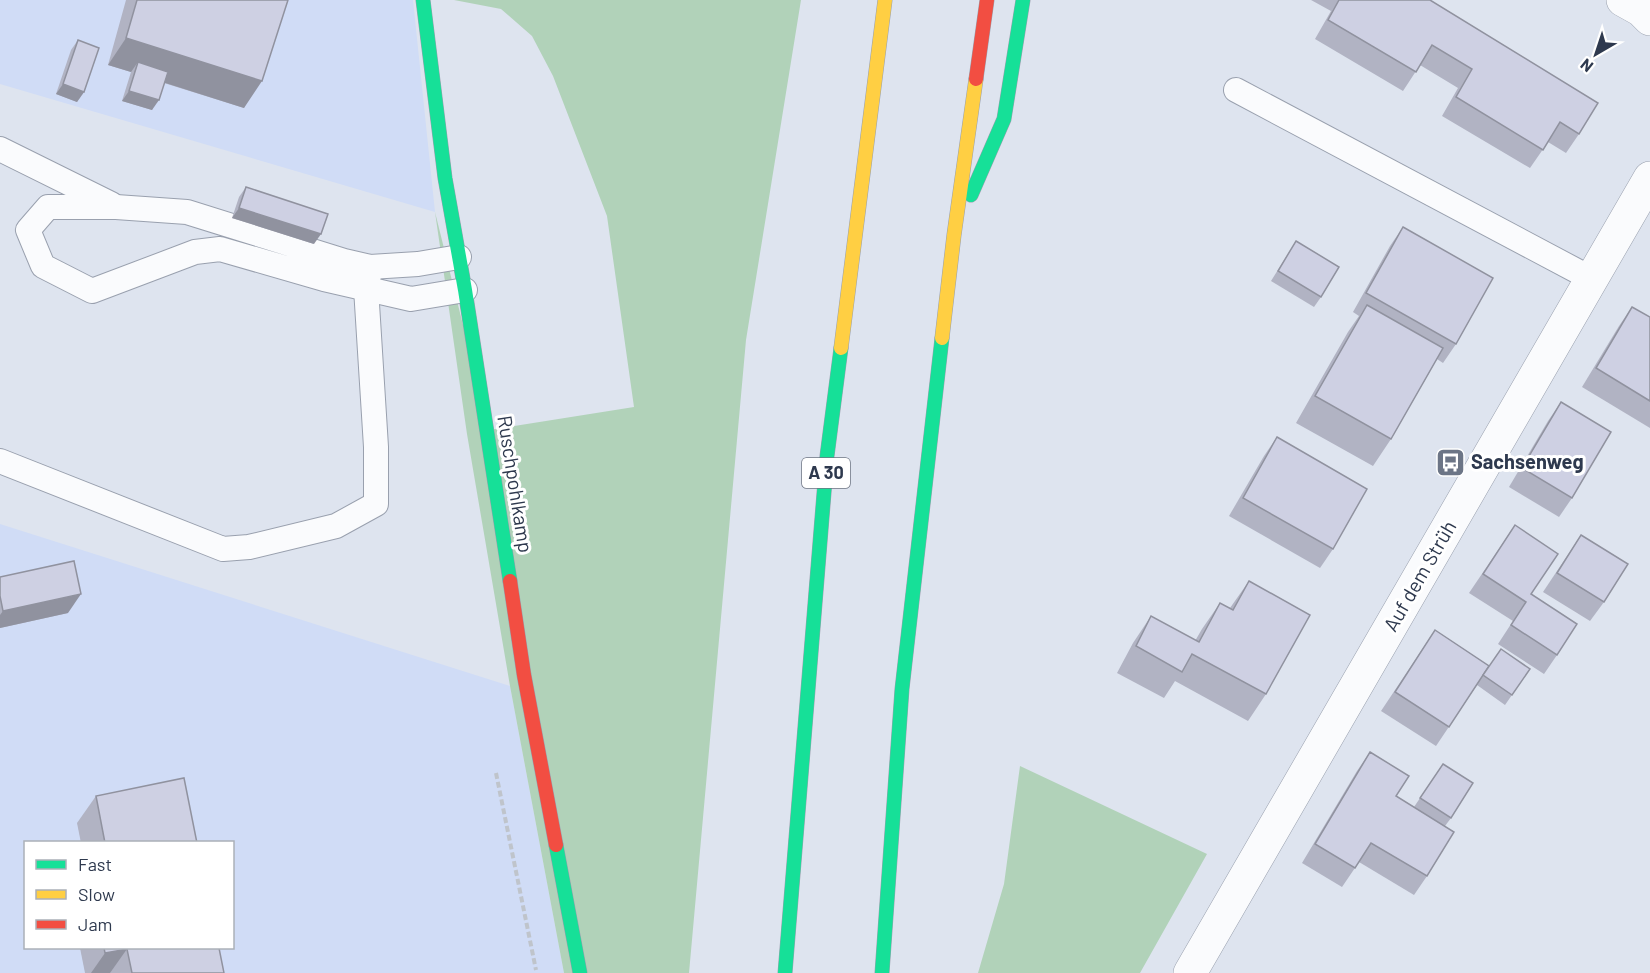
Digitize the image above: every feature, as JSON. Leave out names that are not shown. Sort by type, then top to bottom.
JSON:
[{"type":"main road","name":"Ruschpohlkamp","points":[[423,0],[445,178],[465,290],[524,675],[580,973]]},
{"type":"main road","name":"A 30","points":[[785,973],[827,456],[885,0]]},
{"type":"main road","points":[[882,973],[902,689],[954,235],[987,0]]},
{"type":"main road","points":[[954,235],[1004,119],[1023,0]]},
{"type":"street","points":[[1623,0],[1641,10],[1650,19]]},
{"type":"street","name":"Auf dem Strüh","points":[[1190,973],[1650,178]]},
{"type":"lane","points":[[1236,90],[1592,279]]},
{"type":"lane","points":[[0,149],[116,207]]},
{"type":"lane","points":[[459,256],[418,264],[368,278],[324,279],[220,249],[195,252],[92,291],[42,266],[28,230],[48,207],[116,207],[187,212],[344,261],[368,278],[411,299],[465,290]]},
{"type":"lane","points":[[0,461],[223,549],[249,548],[336,526],[376,504],[376,447],[368,278]]},
{"type":"path","points":[[496,773],[536,973]]},
{"type":"shaded area","points":[[0,0],[413,0],[435,212],[0,84]]},
{"type":"shaded area","points":[[0,524],[510,686],[564,973],[0,973]]},
{"type":"green space","points":[[454,0],[801,0],[746,340],[689,973],[564,973],[510,686],[467,434],[435,212],[489,430],[634,407],[607,216],[553,76],[532,36],[501,9]]},
{"type":"green space","points":[[1020,766],[1207,854],[1140,973],[978,973],[1004,884]]},
{"type":"building","points":[[137,0],[288,0],[262,81],[126,38]]},
{"type":"building","points":[[1339,0],[1430,0],[1598,103],[1579,134],[1560,122],[1543,150],[1456,97],[1472,69],[1432,45],[1416,72],[1328,20]]},
{"type":"building","points":[[78,40],[99,48],[84,92],[63,84]]},
{"type":"building","points":[[138,62],[168,72],[159,100],[129,91]]},
{"type":"building","points":[[246,187],[328,214],[321,234],[239,208]]},
{"type":"building","points":[[1403,227],[1493,278],[1456,344],[1366,293]]},
{"type":"building","points":[[1296,241],[1339,267],[1321,297],[1278,271]]},
{"type":"building","points":[[1367,305],[1443,348],[1391,439],[1315,396]]},
{"type":"building","points":[[1632,307],[1650,317],[1650,401],[1596,368]]},
{"type":"building","points":[[1561,402],[1611,432],[1572,498],[1522,468]]},
{"type":"building","points":[[1277,437],[1367,489],[1333,549],[1243,498]]},
{"type":"building","points":[[1515,525],[1558,554],[1531,594],[1577,624],[1557,655],[1511,625],[1526,602],[1483,574]]},
{"type":"building","points":[[1581,535],[1628,564],[1604,602],[1557,573]]},
{"type":"building","points":[[74,561],[81,594],[3,611],[0,577]]},
{"type":"building","points":[[1249,581],[1310,615],[1266,694],[1192,654],[1182,672],[1136,646],[1151,616],[1199,642],[1220,603],[1233,610]]},
{"type":"building","points":[[1435,630],[1489,666],[1449,727],[1395,692]]},
{"type":"building","points":[[1501,649],[1530,669],[1512,695],[1483,675]]},
{"type":"building","points":[[1370,752],[1409,776],[1396,796],[1454,832],[1427,876],[1371,843],[1355,868],[1315,844]]},
{"type":"building","points":[[1443,764],[1473,783],[1451,818],[1420,798]]},
{"type":"building","points":[[184,778],[197,841],[105,841],[96,796]]},
{"type":"building","points":[[104,949],[127,949],[105,953]]},
{"type":"building","points":[[127,949],[219,949],[224,973],[132,973]]},
{"type":"traffic: fast","points":[[423,0],[445,178],[465,290],[510,581]]},
{"type":"traffic: fast","points":[[971,195],[1004,119],[1023,0]]},
{"type":"traffic: fast","points":[[882,973],[902,689],[942,338]]},
{"type":"traffic: fast","points":[[785,973],[827,456],[841,348]]},
{"type":"traffic: fast","points":[[556,845],[580,973]]},
{"type":"traffic: slow","points":[[841,348],[885,0]]},
{"type":"traffic: slow","points":[[942,338],[976,79]]},
{"type":"traffic: jam","points":[[976,79],[987,0]]},
{"type":"traffic: jam","points":[[510,581],[524,675],[556,845]]},
{"type":"place","name":"Sachsenweg","points":[[1450,462]]}]
